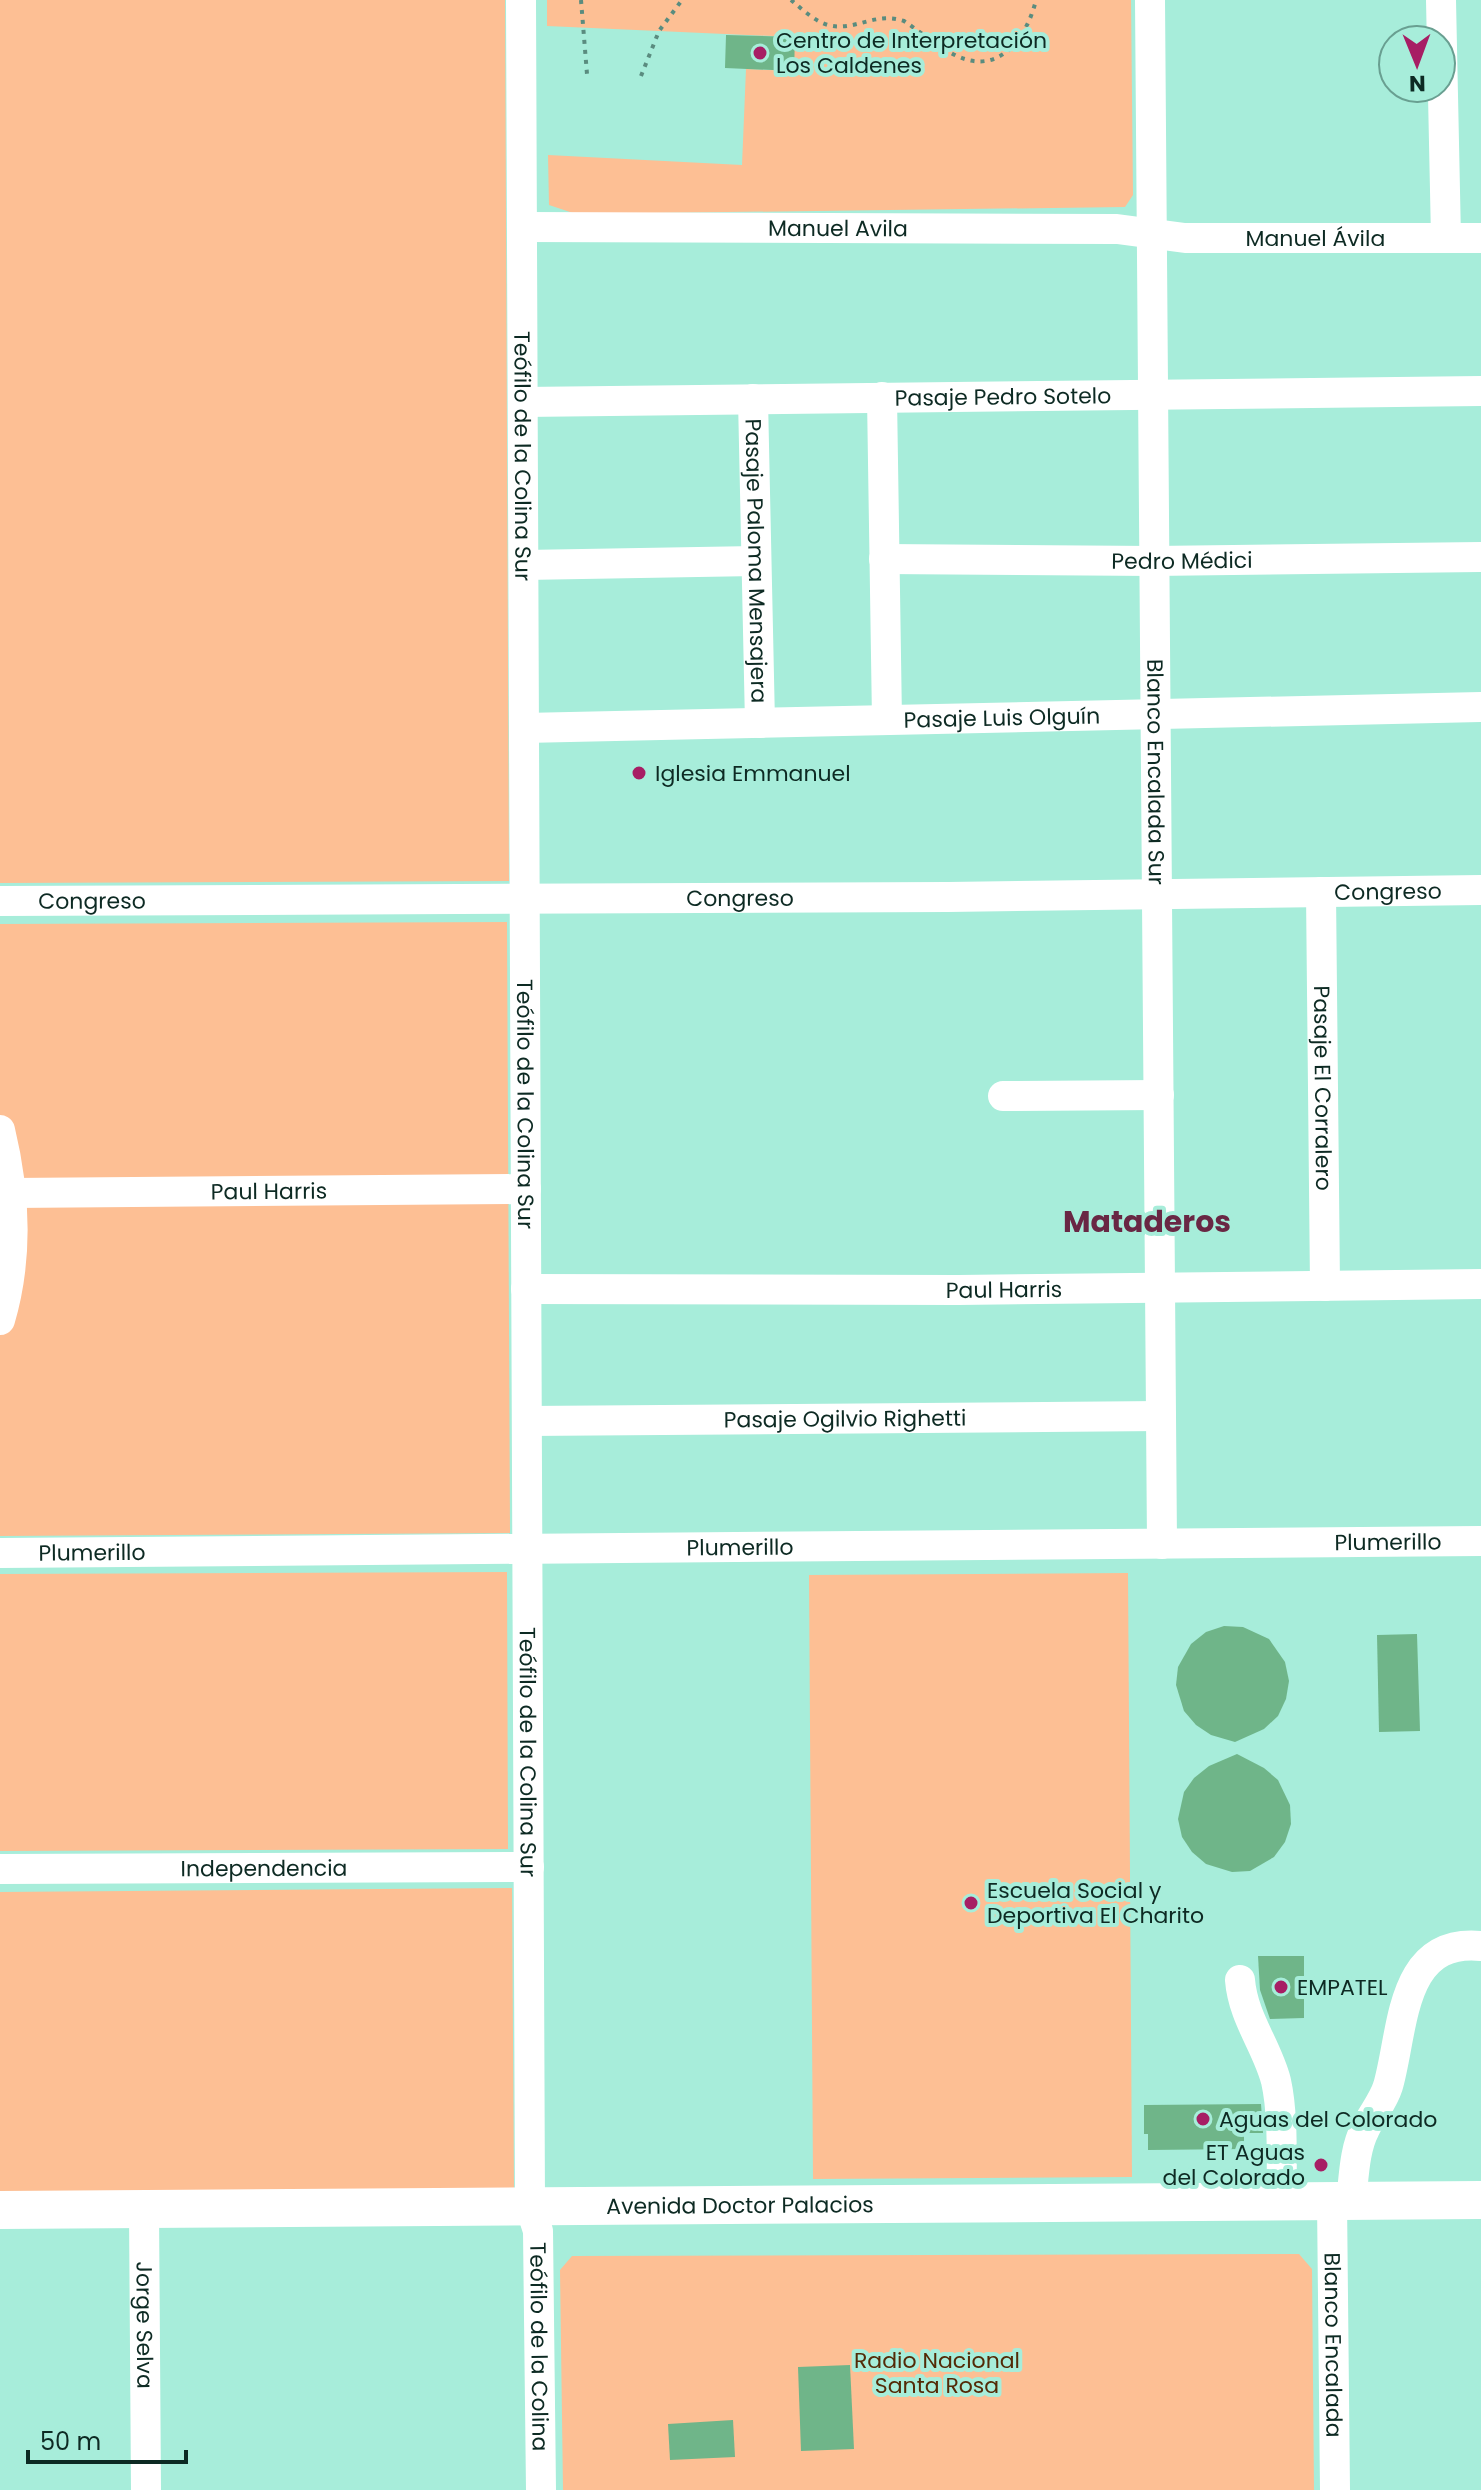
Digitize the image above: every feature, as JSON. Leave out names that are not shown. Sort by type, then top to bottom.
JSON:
[{"type":"main road","name":"Avenida Doctor Palacios","points":[[0,2210],[144,2221],[534,2219],[1338,2209],[1481,2200]]},
{"type":"main road","name":"Avenida Doctor Palacios","points":[[534,2219],[1282,2201],[1481,2225]]},
{"type":"main road","name":"Avenida Doctor Palacios","points":[[0,2235],[144,2221]]},
{"type":"street","name":"Teófilo de la Colina Sur","points":[[521,0],[529,1867],[534,2219]]},
{"type":"street","name":"Blanco Encalada Sur","points":[[1150,0],[1162,1544]]},
{"type":"street","points":[[1441,0],[1446,238]]},
{"type":"street","name":"Manuel Avila","points":[[522,227],[1117,229],[1152,234]]},
{"type":"street","name":"Manuel Ávila","points":[[1152,234],[1185,238],[1481,238]]},
{"type":"street","name":"Pasaje Pedro Sotelo","points":[[523,402],[1481,391]]},
{"type":"street","points":[[882,397],[887,720]]},
{"type":"street","name":"Pasaje Paloma Mensajera","points":[[753,399],[760,723]]},
{"type":"street","name":"Pedro Médici","points":[[884,559],[1154,561],[1481,557]]},
{"type":"street","points":[[524,565],[756,561]]},
{"type":"street","name":"Pasaje Luis Olguín","points":[[524,728],[1481,707]]},
{"type":"street","name":"Congreso","points":[[0,901],[1481,890]]},
{"type":"street","name":"Pasaje El Corralero","points":[[1321,892],[1325,1286]]},
{"type":"street","points":[[1003,1096],[1159,1095]]},
{"type":"street","points":[[0,1130],[11,1193],[9,1281],[0,1320]]},
{"type":"street","name":"Paul Harris","points":[[11,1193],[526,1189]]},
{"type":"street","name":"Paul Harris","points":[[526,1289],[958,1290],[1481,1284]]},
{"type":"street","name":"Pasaje Ogilvio Righetti","points":[[527,1421],[1161,1416]]},
{"type":"street","name":"Plumerillo","points":[[0,1553],[1481,1541]]},
{"type":"street","name":"Independencia","points":[[0,1869],[529,1867]]},
{"type":"street","name":"Blanco Encalada","points":[[1335,2490],[1338,2209],[1359,2144],[1388,2085],[1416,1976],[1427,1962],[1442,1951],[1460,1946],[1481,1946]]},
{"type":"street","points":[[1240,1980],[1245,2008],[1272,2070],[1277,2090],[1282,2201]]},
{"type":"street","name":"Teófilo de la Colina","points":[[534,2219],[541,2490]]},
{"type":"street","name":"Jorge Selva","points":[[144,2221],[146,2490]]},
{"type":"path","points":[[581,0],[587,74]]},
{"type":"path","points":[[641,76],[659,31],[682,0]]},
{"type":"path","points":[[791,0],[811,16],[831,26],[876,17],[896,18],[960,57],[983,62],[1005,54],[1016,44],[1028,26],[1036,0]]},
{"type":"green space","points":[[0,0],[505,0],[509,881],[0,883]]},
{"type":"green space","points":[[547,0],[1131,0],[1133,195],[1125,207],[576,214],[549,205],[548,155],[742,165],[746,69],[793,71],[794,37],[547,26]]},
{"type":"green space","points":[[507,922],[510,1533],[0,1536],[0,924]]},
{"type":"green space","points":[[507,1572],[508,1849],[0,1851],[0,1574]]},
{"type":"green space","name":"Escuela Social y Deportiva El Charito","points":[[1128,1573],[1132,2177],[813,2179],[809,1575]]},
{"type":"green space","points":[[512,1888],[514,2192],[0,2196],[0,1892]]},
{"type":"green space","name":"Radio Nacional Santa Rosa","points":[[1299,2254],[1312,2269],[1314,2490],[563,2490],[560,2270],[572,2256]]},
{"type":"building","name":"Centro de Interpretación Los Caldenes","points":[[726,35],[795,37],[794,71],[725,68]]},
{"type":"building","points":[[1224,1626],[1243,1627],[1269,1639],[1285,1662],[1289,1681],[1286,1699],[1278,1716],[1264,1729],[1235,1742],[1211,1735],[1196,1725],[1184,1711],[1176,1685],[1178,1667],[1191,1644],[1206,1632]]},
{"type":"building","points":[[1417,1634],[1420,1731],[1379,1732],[1377,1635]]},
{"type":"building","points":[[1237,1754],[1264,1768],[1278,1780],[1290,1805],[1291,1824],[1285,1842],[1274,1857],[1250,1871],[1232,1872],[1206,1864],[1192,1852],[1182,1837],[1178,1819],[1184,1792],[1194,1778],[1209,1766]]},
{"type":"building","name":"EMPATEL","points":[[1258,1956],[1304,1956],[1304,2018],[1270,2019],[1260,1990]]},
{"type":"building","name":"Aguas del Colorado","points":[[1261,2104],[1263,2133],[1244,2133],[1244,2149],[1148,2150],[1148,2134],[1144,2134],[1144,2105]]},
{"type":"building","points":[[850,2365],[854,2449],[801,2451],[798,2367]]},
{"type":"building","points":[[733,2420],[735,2457],[670,2460],[668,2424]]},
{"type":"place","name":"Centro de Interpretación Los Caldenes","points":[[760,53]]},
{"type":"place","name":"Iglesia Emmanuel","points":[[639,773]]},
{"type":"place","name":"Escuela Social y Deportiva El Charito","points":[[971,1903]]},
{"type":"place","name":"EMPATEL","points":[[1281,1987]]},
{"type":"place","name":"Aguas del Colorado","points":[[1203,2119]]},
{"type":"place","name":"ET Aguas del Colorado","points":[[1321,2165]]},
{"type":"district","name":"Mataderos","points":[[1147,1221]]}]
